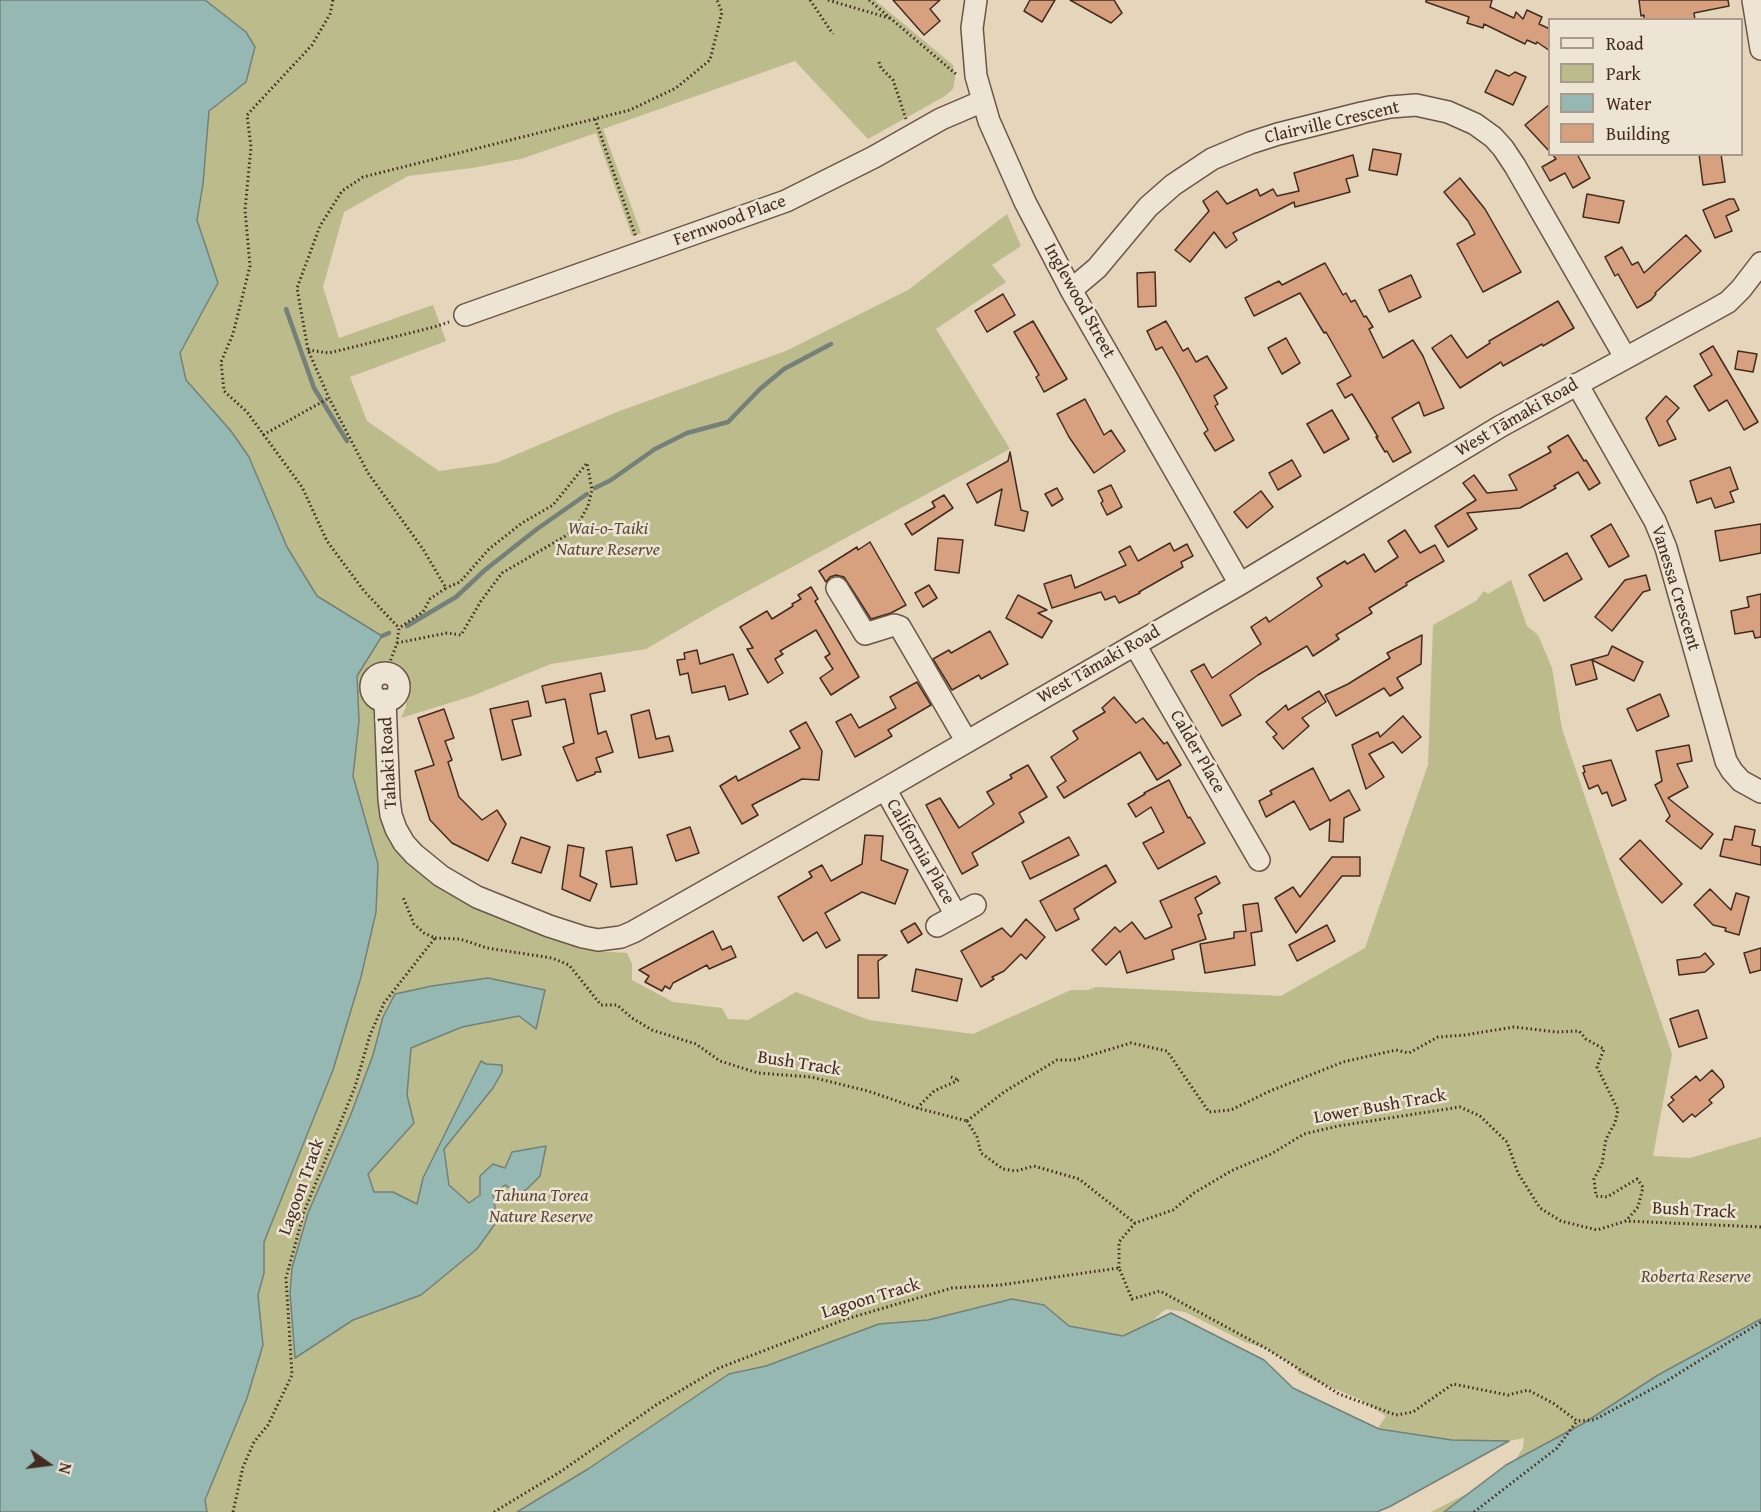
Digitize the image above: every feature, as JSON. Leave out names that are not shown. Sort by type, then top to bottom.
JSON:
[{"type":"street","name":"Inglewood Street","points":[[976,0],[972,28],[976,76],[989,121],[1025,202],[1071,290],[1240,584]]},
{"type":"street","points":[[1753,0],[1761,49]]},
{"type":"street","name":"Fernwood Place","points":[[465,315],[795,197],[864,163],[961,109],[983,101]]},
{"type":"street","name":"Clairville Crescent","points":[[1071,290],[1097,268],[1148,207],[1173,184],[1212,159],[1278,134],[1390,107],[1416,105],[1448,112],[1475,124],[1493,137],[1503,148],[1625,357]]},
{"type":"street","name":"West Tāmaki Road","points":[[414,854],[441,876],[477,897],[549,926],[583,937],[610,939],[633,932],[1240,584],[1501,426],[1728,302],[1758,278]]},
{"type":"street","name":"Vanessa Crescent","points":[[1577,384],[1655,520],[1666,548],[1726,761],[1741,781],[1761,792]]},
{"type":"street","points":[[837,588],[865,634],[894,625],[900,627],[967,742]]},
{"type":"street","name":"Calder Place","points":[[1135,645],[1259,860]]},
{"type":"street","name":"Tahaki Road","points":[[386,673],[378,675],[372,686],[377,698],[385,700],[388,799],[396,829],[414,854]]},
{"type":"street","name":"California Place","points":[[885,789],[966,910],[937,926]]},
{"type":"path","points":[[333,0],[330,14],[312,45],[247,115],[251,147],[245,210],[250,266],[233,334],[221,362],[224,391],[247,412],[302,487],[327,542],[364,591],[399,628]]},
{"type":"path","points":[[446,588],[423,549],[368,472],[329,399],[308,350],[297,288],[320,226],[342,191],[363,177],[630,110],[676,88],[710,60],[722,12],[717,0]]},
{"type":"path","points":[[810,0],[833,34]]},
{"type":"path","points":[[828,0],[891,19]]},
{"type":"path","points":[[869,0],[957,74],[961,109]]},
{"type":"path","points":[[879,62],[881,68],[893,80],[903,114],[913,135]]},
{"type":"path","points":[[595,119],[641,253]]},
{"type":"path","points":[[308,350],[329,353],[435,327],[465,315]]},
{"type":"path","points":[[263,435],[329,399]]},
{"type":"path","points":[[386,673],[397,643],[399,628],[423,612],[430,598],[460,582],[489,549],[522,523],[553,505],[587,463],[592,490],[588,506],[574,531],[502,573],[460,634],[447,633],[397,643]]},
{"type":"path","points":[[403,897],[414,924],[435,939]]},
{"type":"path","name":"Bush Track","points":[[435,939],[460,939],[487,948],[552,958],[569,965],[602,1005],[617,1005],[632,1018],[652,1030],[696,1044],[720,1061],[758,1073],[822,1080],[868,1090],[917,1108],[968,1121]]},
{"type":"path","name":"Lagoon Track","points":[[233,1512],[243,1467],[254,1442],[268,1425],[292,1375],[286,1278],[304,1212],[355,1087],[370,1035],[384,1003],[435,939]]},
{"type":"path","points":[[1626,1221],[1638,1206],[1642,1186],[1637,1179],[1607,1197],[1596,1196],[1594,1179],[1602,1164],[1606,1139],[1615,1123],[1618,1110],[1597,1067],[1604,1049],[1586,1039],[1579,1031],[1557,1032],[1514,1027],[1438,1037],[1409,1053],[1396,1050],[1343,1062],[1270,1091],[1231,1110],[1209,1112],[1167,1051],[1131,1043],[1074,1060],[1057,1060],[1004,1092],[968,1121],[981,1153],[1003,1169],[1016,1171],[1034,1167],[1079,1179],[1135,1223],[1119,1242],[1119,1268],[1132,1299],[1160,1291],[1267,1349],[1340,1394],[1396,1415],[1413,1412],[1453,1383],[1508,1395],[1528,1390],[1553,1403],[1577,1422],[1594,1420],[1665,1382],[1761,1322]]},
{"type":"path","points":[[917,1108],[934,1091],[958,1080],[951,1077]]},
{"type":"path","name":"Lower Bush Track","points":[[1135,1223],[1173,1210],[1194,1193],[1222,1176],[1271,1154],[1304,1134],[1338,1126],[1460,1107],[1480,1116],[1507,1142],[1518,1173],[1540,1208],[1561,1221],[1597,1230],[1626,1221]]},
{"type":"path","name":"Bush Track","points":[[1626,1221],[1761,1227]]},
{"type":"path","name":"Lagoon Track","points":[[494,1512],[560,1472],[656,1405],[719,1368],[846,1319],[952,1288],[1000,1285],[1119,1268]]},
{"type":"path","points":[[1474,1512],[1557,1448],[1577,1422]]},
{"type":"green space","points":[[0,0],[875,0],[953,65],[955,78],[953,89],[945,96],[868,139],[795,61],[603,129],[641,233],[632,236],[596,133],[521,159],[408,176],[344,212],[323,287],[339,338],[433,305],[446,341],[350,377],[367,421],[439,471],[496,463],[617,412],[786,351],[908,290],[1007,214],[1021,246],[992,265],[1006,282],[936,329],[1010,449],[720,606],[646,649],[551,664],[472,696],[401,718],[406,707],[409,685],[405,673],[395,665],[384,664],[370,670],[364,682],[365,698],[375,710],[380,812],[410,864],[427,879],[481,910],[579,947],[593,951],[627,953],[632,964],[632,980],[673,1002],[722,1008],[728,1019],[748,1020],[796,992],[869,1020],[973,1034],[1071,990],[1088,990],[1096,987],[1281,996],[1365,948],[1428,765],[1433,625],[1476,601],[1484,591],[1488,594],[1511,580],[1527,626],[1538,635],[1552,668],[1562,729],[1672,1054],[1653,1156],[1690,1158],[1761,1137],[1761,1319],[1658,1375],[1605,1409],[1603,1417],[1471,1512],[1431,1512],[1468,1493],[1516,1459],[1523,1448],[1524,1438],[1509,1441],[1377,1512],[0,1512]],"holes":[[[1166,1309],[1185,1312],[1245,1342],[1267,1349],[1296,1367],[1299,1374],[1359,1399],[1386,1416],[1378,1428],[1293,1388],[1264,1360],[1171,1313],[1152,1321]]]},
{"type":"water","points":[[0,0],[205,0],[246,32],[255,47],[246,82],[209,111],[203,184],[197,220],[218,283],[180,353],[186,380],[231,431],[249,457],[287,547],[317,596],[382,636],[357,676],[359,721],[353,776],[378,864],[376,912],[361,977],[333,1070],[264,1242],[264,1273],[258,1295],[263,1345],[247,1398],[205,1500],[207,1512],[0,1512]]},
{"type":"water","points":[[488,978],[545,990],[536,1029],[519,1016],[462,1027],[411,1048],[407,1095],[414,1123],[368,1174],[374,1192],[393,1192],[417,1204],[423,1178],[481,1061],[486,1064],[502,1065],[502,1072],[493,1088],[444,1149],[449,1185],[469,1203],[480,1195],[480,1176],[493,1164],[505,1168],[512,1152],[546,1146],[540,1176],[526,1190],[518,1193],[505,1185],[493,1194],[497,1221],[477,1249],[421,1295],[353,1320],[295,1358],[290,1293],[292,1268],[308,1213],[351,1114],[373,1055],[383,1017],[395,994]]},
{"type":"water","points":[[1012,1299],[1044,1305],[1069,1326],[1123,1336],[1171,1313],[1264,1360],[1293,1388],[1379,1429],[1452,1440],[1509,1441],[1377,1512],[517,1512],[588,1469],[729,1374],[766,1366],[879,1324],[928,1320]]},
{"type":"water","points":[[1761,1319],[1761,1512],[1444,1512],[1506,1465],[1584,1423],[1658,1375]]},
{"type":"building","points":[[893,0],[940,0],[930,9],[940,21],[924,35]]},
{"type":"building","points":[[1030,0],[1055,0],[1042,22],[1024,11]]},
{"type":"building","points":[[1070,0],[1114,0],[1122,13],[1111,23]]},
{"type":"building","points":[[1426,0],[1492,0],[1490,7],[1514,18],[1516,12],[1523,19],[1527,10],[1542,17],[1539,24],[1548,28],[1548,50],[1537,42],[1536,44],[1527,40],[1525,44],[1484,24],[1483,28],[1467,23],[1469,17],[1426,2]]},
{"type":"building","points":[[1639,0],[1728,0],[1729,6],[1694,13],[1695,18],[1644,18],[1644,15],[1641,16]]},
{"type":"building","points":[[1496,70],[1509,76],[1515,72],[1526,77],[1513,105],[1485,92]]},
{"type":"building","points":[[1548,106],[1548,150],[1525,125]]},
{"type":"building","points":[[1373,149],[1401,154],[1397,175],[1369,170]]},
{"type":"building","points":[[1353,155],[1358,176],[1346,179],[1350,192],[1295,207],[1294,202],[1233,233],[1237,240],[1226,248],[1214,232],[1190,262],[1175,250],[1209,211],[1203,201],[1217,191],[1227,204],[1257,189],[1260,196],[1273,189],[1277,196],[1299,191],[1294,173]]},
{"type":"building","points":[[1554,156],[1578,156],[1590,178],[1573,188],[1565,173],[1550,181],[1542,167],[1556,159]]},
{"type":"building","points":[[1699,156],[1721,156],[1725,182],[1703,185]]},
{"type":"building","points":[[1460,178],[1485,209],[1521,272],[1483,292],[1457,244],[1475,234],[1468,221],[1444,192]]},
{"type":"building","points":[[1587,194],[1624,201],[1619,223],[1583,217]]},
{"type":"building","points":[[1734,199],[1739,210],[1726,216],[1732,231],[1715,238],[1703,210]]},
{"type":"building","points":[[1686,235],[1701,251],[1655,293],[1651,300],[1637,308],[1618,274],[1615,276],[1605,257],[1622,247],[1632,265],[1638,262],[1644,273]]},
{"type":"building","points":[[1325,263],[1343,295],[1346,293],[1351,302],[1355,300],[1364,317],[1366,316],[1373,327],[1369,329],[1383,358],[1413,340],[1423,356],[1444,408],[1424,416],[1419,402],[1392,418],[1411,452],[1393,462],[1352,394],[1345,398],[1337,384],[1351,376],[1300,293],[1254,316],[1245,298],[1279,281],[1282,285]]},
{"type":"building","points":[[1155,272],[1156,306],[1138,307],[1137,273]]},
{"type":"building","points":[[1411,275],[1421,297],[1389,312],[1379,290]]},
{"type":"building","points":[[1003,294],[1015,315],[987,332],[975,311]]},
{"type":"building","points":[[1558,301],[1574,328],[1503,366],[1501,362],[1460,388],[1432,348],[1451,335],[1467,358],[1490,343],[1489,341]]},
{"type":"building","points":[[1033,321],[1067,379],[1044,392],[1036,377],[1039,375],[1014,332]]},
{"type":"building","points":[[1166,321],[1183,351],[1188,348],[1196,362],[1207,356],[1227,388],[1214,396],[1218,404],[1215,406],[1234,440],[1215,451],[1204,433],[1208,430],[1178,375],[1162,347],[1156,350],[1147,331]]},
{"type":"building","points":[[1286,338],[1300,363],[1282,374],[1268,348]]},
{"type":"building","points":[[1713,346],[1758,422],[1744,430],[1727,400],[1709,411],[1694,386],[1712,375],[1700,354]]},
{"type":"building","points":[[1738,351],[1757,354],[1753,372],[1735,369]]},
{"type":"building","points":[[1666,396],[1679,408],[1667,421],[1676,439],[1659,446],[1646,418]]},
{"type":"building","points":[[1085,399],[1104,435],[1111,430],[1125,451],[1094,473],[1069,437],[1057,414]]},
{"type":"building","points":[[1332,410],[1349,439],[1324,453],[1307,424]]},
{"type":"building","points":[[1568,435],[1600,483],[1589,490],[1578,472],[1554,486],[1556,488],[1520,508],[1467,513],[1477,529],[1448,547],[1435,526],[1476,500],[1463,483],[1474,475],[1487,493],[1517,490],[1509,475],[1551,452],[1548,447]]},
{"type":"building","points":[[1010,452],[1021,510],[1028,512],[1024,531],[995,525],[1002,489],[977,503],[967,484],[1008,461]]},
{"type":"building","points":[[1292,460],[1301,476],[1278,490],[1269,473]]},
{"type":"building","points":[[1730,467],[1738,489],[1730,492],[1734,502],[1715,508],[1711,498],[1697,503],[1690,481]]},
{"type":"building","points":[[1111,485],[1122,507],[1107,515],[1098,491]]},
{"type":"building","points":[[1057,488],[1063,499],[1052,506],[1045,494]]},
{"type":"building","points":[[1261,491],[1273,507],[1247,528],[1234,512]]},
{"type":"building","points":[[944,495],[953,508],[912,535],[905,524],[935,507],[932,502]]},
{"type":"building","points":[[1611,524],[1629,556],[1609,567],[1591,536]]},
{"type":"building","points":[[1761,524],[1761,553],[1720,561],[1715,531]]},
{"type":"building","points":[[1405,530],[1420,553],[1435,545],[1444,561],[1369,608],[1372,613],[1336,635],[1339,639],[1313,656],[1307,646],[1258,675],[1230,695],[1241,715],[1222,726],[1191,671],[1204,664],[1212,678],[1261,644],[1251,627],[1266,617],[1269,622],[1322,586],[1317,578],[1345,561],[1347,564],[1364,554],[1375,572],[1398,557],[1388,541]]},
{"type":"building","points":[[938,538],[963,540],[959,573],[935,570]]},
{"type":"building","points":[[870,542],[906,605],[891,613],[871,619],[844,577],[836,575],[830,577],[826,582],[819,571],[857,547],[858,550]]},
{"type":"building","points":[[1170,543],[1174,551],[1187,544],[1193,556],[1181,562],[1183,567],[1140,593],[1119,603],[1115,596],[1105,600],[1101,592],[1052,608],[1044,584],[1071,575],[1075,588],[1126,565],[1119,552],[1130,546],[1138,561]]},
{"type":"building","points":[[1567,553],[1582,579],[1544,601],[1529,575]]},
{"type":"building","points":[[1646,575],[1650,590],[1643,592],[1612,631],[1595,617],[1625,580]]},
{"type":"building","points":[[929,585],[937,598],[923,607],[915,593]]},
{"type":"building","points":[[811,587],[818,599],[815,601],[859,677],[831,695],[820,678],[833,669],[825,657],[830,654],[816,630],[780,651],[783,654],[775,659],[783,673],[768,683],[747,649],[753,648],[740,627],[767,611],[772,619],[793,606],[792,604],[801,599],[798,595]]},
{"type":"building","points":[[1761,594],[1761,637],[1755,638],[1753,631],[1735,634],[1731,611],[1749,607],[1747,597]]},
{"type":"building","points":[[1018,595],[1047,610],[1038,613],[1052,621],[1042,638],[1006,618]]},
{"type":"building","points":[[990,631],[1008,664],[981,679],[979,675],[952,690],[933,659],[949,650],[951,653]]},
{"type":"building","points":[[1422,635],[1421,664],[1397,678],[1403,688],[1390,696],[1384,688],[1336,716],[1325,695],[1348,684],[1390,658],[1387,653]]},
{"type":"building","points":[[1612,646],[1643,662],[1634,681],[1592,660],[1597,679],[1576,685],[1571,665],[1608,655]]},
{"type":"building","points":[[697,650],[700,664],[733,654],[748,694],[729,700],[725,686],[692,693],[688,673],[680,675],[677,660],[685,659],[684,653]]},
{"type":"building","points":[[601,673],[605,691],[590,694],[598,734],[606,731],[613,752],[596,758],[601,772],[595,772],[577,781],[563,747],[574,743],[565,699],[546,703],[542,686]]},
{"type":"building","points":[[917,682],[931,705],[888,730],[892,736],[855,757],[836,722],[851,714],[859,728],[896,708],[890,697]]},
{"type":"building","points":[[1319,691],[1326,702],[1302,718],[1309,726],[1283,749],[1273,737],[1277,734],[1266,722],[1286,705],[1288,710]]},
{"type":"building","points":[[1660,694],[1669,716],[1637,731],[1627,709]]},
{"type":"building","points":[[1114,697],[1136,723],[1143,718],[1164,744],[1167,742],[1181,765],[1157,780],[1140,752],[1064,798],[1057,787],[1066,781],[1051,757],[1078,739],[1073,731],[1105,712],[1102,708]]},
{"type":"building","points":[[528,701],[531,716],[512,720],[521,755],[502,760],[490,709]]},
{"type":"building","points":[[444,709],[454,738],[445,741],[452,760],[448,762],[459,797],[482,820],[497,810],[506,824],[488,861],[452,843],[430,820],[415,771],[434,765],[418,718]]},
{"type":"building","points":[[649,710],[656,739],[669,736],[673,751],[639,758],[631,715]]},
{"type":"building","points":[[1403,716],[1421,737],[1402,753],[1393,742],[1369,754],[1384,777],[1366,789],[1352,745],[1378,732],[1380,737]]},
{"type":"building","points":[[806,722],[822,751],[819,780],[802,779],[752,805],[758,815],[742,824],[720,786],[736,776],[738,781],[800,748],[790,731]]},
{"type":"building","points":[[1689,745],[1692,761],[1677,764],[1688,787],[1668,798],[1713,834],[1701,849],[1666,821],[1670,816],[1655,785],[1662,781],[1656,751]]},
{"type":"building","points":[[1611,760],[1626,800],[1612,806],[1607,792],[1602,794],[1598,785],[1589,789],[1583,773],[1585,772],[1583,766]]},
{"type":"building","points":[[1028,765],[1047,797],[1019,813],[1024,822],[972,853],[978,865],[962,874],[926,805],[940,798],[959,828],[994,804],[987,792],[1012,778],[1010,775]]},
{"type":"building","points":[[1313,768],[1330,801],[1349,790],[1360,810],[1344,818],[1343,842],[1329,841],[1330,819],[1310,830],[1294,801],[1266,817],[1259,801],[1272,794],[1270,791]]},
{"type":"building","points":[[1169,780],[1188,818],[1190,817],[1205,843],[1158,869],[1143,843],[1164,832],[1151,807],[1136,817],[1128,804]]},
{"type":"building","points":[[1735,826],[1755,830],[1752,845],[1761,847],[1761,865],[1720,856],[1724,839],[1732,840]]},
{"type":"building","points":[[690,827],[699,853],[676,861],[667,835]]},
{"type":"building","points":[[865,835],[883,836],[881,860],[908,870],[895,904],[862,892],[825,913],[840,940],[826,948],[817,932],[803,941],[778,897],[812,877],[809,872],[822,865],[831,881],[862,864]]},
{"type":"building","points":[[521,837],[550,847],[541,873],[512,863]]},
{"type":"building","points":[[1069,837],[1079,855],[1030,879],[1022,862]]},
{"type":"building","points":[[1640,840],[1682,884],[1662,903],[1620,859]]},
{"type":"building","points":[[568,845],[584,848],[580,876],[597,884],[590,901],[562,889]]},
{"type":"building","points":[[632,847],[637,884],[611,887],[606,851]]},
{"type":"building","points":[[1332,857],[1360,857],[1360,876],[1342,876],[1296,933],[1275,898],[1293,887],[1300,897]]},
{"type":"building","points":[[1106,865],[1116,882],[1074,909],[1079,919],[1056,931],[1040,901]]},
{"type":"building","points":[[1216,876],[1220,883],[1195,898],[1202,913],[1198,915],[1206,939],[1172,950],[1174,959],[1127,973],[1120,951],[1106,965],[1092,950],[1115,927],[1120,932],[1132,922],[1145,939],[1172,927],[1160,901]]},
{"type":"building","points":[[1710,889],[1731,910],[1736,893],[1749,897],[1739,935],[1725,931],[1726,928],[1713,925],[1694,905]]},
{"type":"building","points":[[1258,903],[1262,931],[1251,933],[1255,965],[1205,973],[1200,944],[1234,938],[1234,932],[1246,931],[1243,905]]},
{"type":"building","points":[[1026,919],[1045,937],[1026,959],[1021,954],[1004,971],[992,977],[994,979],[981,987],[961,951],[1002,928],[1011,937]]},
{"type":"building","points":[[915,923],[922,934],[908,943],[901,931]]},
{"type":"building","points":[[1327,925],[1335,941],[1297,961],[1289,945]]},
{"type":"building","points":[[713,931],[722,950],[731,946],[736,957],[709,969],[707,965],[673,983],[670,989],[665,986],[662,991],[645,982],[649,976],[639,970]]},
{"type":"building","points":[[1761,948],[1761,970],[1750,973],[1744,953]]},
{"type":"building","points":[[1705,953],[1714,964],[1705,972],[1679,975],[1677,960],[1700,957]]},
{"type":"building","points":[[858,955],[887,955],[878,961],[879,998],[858,998]]},
{"type":"building","points":[[916,969],[962,979],[957,1001],[912,991]]},
{"type":"building","points":[[1698,1010],[1707,1038],[1679,1047],[1670,1019]]},
{"type":"building","points":[[1712,1070],[1722,1081],[1724,1087],[1709,1100],[1712,1103],[1695,1117],[1692,1114],[1683,1122],[1668,1105],[1674,1100],[1671,1097],[1696,1076],[1700,1081]]},
{"type":"waterway","points":[[286,309],[314,388],[347,441]]},
{"type":"waterway","points":[[595,488],[611,480],[655,449],[687,433],[728,422],[760,389],[784,369],[831,344]]},
{"type":"waterway","points":[[407,626],[456,597],[485,570],[537,529],[587,494]]},
{"type":"waterway","points":[[382,636],[389,633]]},
{"type":"park label","name":"Wai-o-Taiki Nature Reserve","points":[[608,539]]},
{"type":"park label","name":"Tahuna Torea Nature Reserve","points":[[541,1206]]},
{"type":"park label","name":"Roberta Reserve","points":[[1696,1277]]}]
